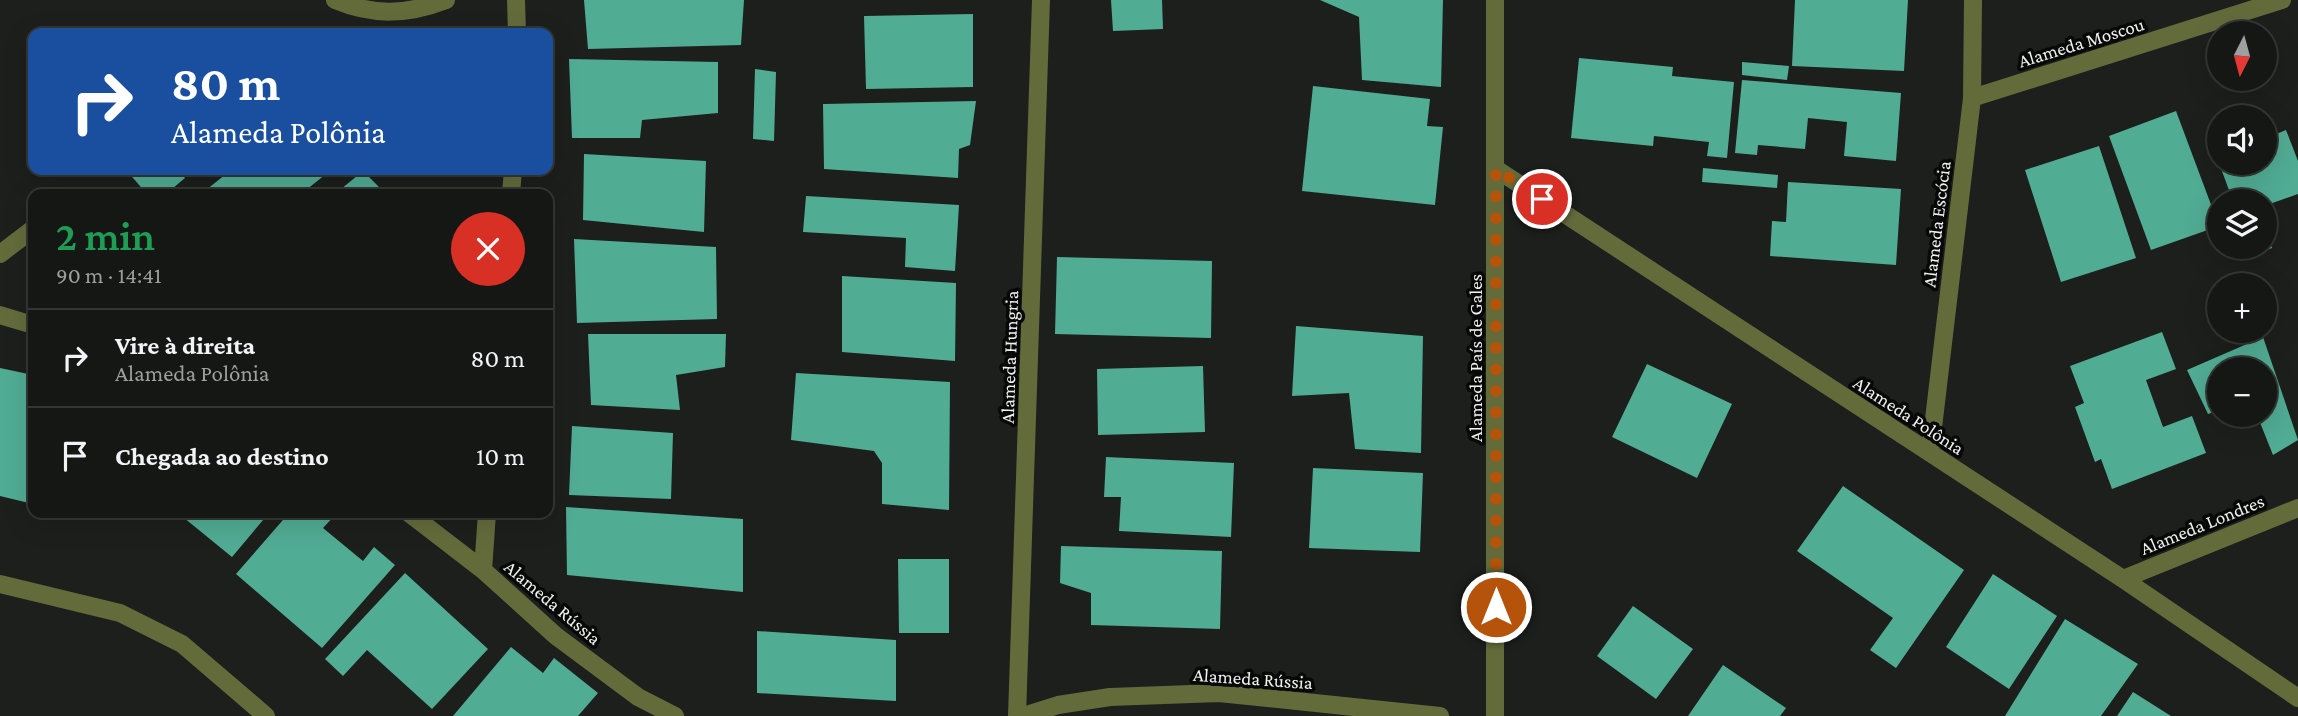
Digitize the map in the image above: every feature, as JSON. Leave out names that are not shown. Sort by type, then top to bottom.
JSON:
[{"type":"street","points":[[335,0],[376,13],[418,11],[446,0]]},
{"type":"street","points":[[516,0],[517,28]]},
{"type":"street","name":"Alameda Hungria","points":[[1020,716],[1041,0]]},
{"type":"street","name":"Alameda País de Gales","points":[[1495,0],[1495,716]]},
{"type":"street","name":"Alameda Escócia","points":[[1930,453],[1972,98],[1973,0]]},
{"type":"street","name":"Alameda Moscou","points":[[1972,98],[2282,0]]},
{"type":"street","name":"Alameda Polônia","points":[[1496,169],[2123,579],[2298,698]]},
{"type":"street","points":[[0,254],[28,233]]},
{"type":"street","points":[[0,315],[28,323]]},
{"type":"street","name":"Alameda Londres","points":[[2123,579],[2298,508]]},
{"type":"street","name":"Alameda Rússia","points":[[416,518],[483,569],[556,636],[638,696],[675,716]]},
{"type":"street","points":[[483,569],[487,518]]},
{"type":"street","points":[[0,584],[120,613],[182,644],[266,716]]},
{"type":"street","name":"Alameda Rússia","points":[[1020,716],[1058,705],[1110,697],[1219,693],[1440,716]]},
{"type":"building","points":[[584,0],[744,0],[741,45],[588,49]]},
{"type":"building","points":[[1111,0],[1162,0],[1163,29],[1113,31]]},
{"type":"building","points":[[1320,0],[1443,0],[1441,87],[1362,80],[1359,17]]},
{"type":"building","points":[[1795,0],[1908,0],[1904,71],[1792,66]]},
{"type":"building","points":[[973,14],[973,87],[866,89],[864,16]]},
{"type":"building","points":[[1579,58],[1673,67],[1672,76],[1734,82],[1727,158],[1707,156],[1709,142],[1654,136],[1653,146],[1571,138]]},
{"type":"building","points":[[569,59],[718,62],[718,113],[642,120],[640,138],[572,138]]},
{"type":"building","points":[[1742,62],[1789,66],[1787,80],[1742,75]]},
{"type":"building","points":[[755,69],[776,72],[774,141],[753,139]]},
{"type":"building","points":[[1742,80],[1901,93],[1896,161],[1844,156],[1847,122],[1808,118],[1805,149],[1758,145],[1757,155],[1735,153]]},
{"type":"building","points":[[1313,86],[1430,99],[1427,126],[1443,127],[1435,205],[1302,191]]},
{"type":"building","points":[[976,101],[970,145],[959,149],[958,178],[824,169],[823,104]]},
{"type":"building","points":[[2176,111],[2207,194],[2207,230],[2151,250],[2109,136]]},
{"type":"building","points":[[2286,130],[2298,161],[2298,194],[2277,201],[2277,189],[2229,189],[2223,175],[2277,175],[2277,134]]},
{"type":"building","points":[[2099,146],[2136,258],[2061,282],[2025,170]]},
{"type":"building","points":[[584,154],[706,161],[704,232],[583,220]]},
{"type":"building","points":[[1703,168],[1778,175],[1777,188],[1702,182]]},
{"type":"building","points":[[130,175],[182,175],[185,178],[172,189],[143,189]]},
{"type":"building","points":[[225,175],[325,175],[307,189],[207,189]]},
{"type":"building","points":[[358,175],[367,175],[381,189],[341,189]]},
{"type":"building","points":[[1788,182],[1901,189],[1896,265],[1770,256],[1772,221],[1786,222]]},
{"type":"building","points":[[806,196],[959,205],[955,271],[905,267],[906,238],[803,232]]},
{"type":"building","points":[[574,239],[716,247],[717,319],[577,323]]},
{"type":"building","points":[[1057,257],[1212,261],[1211,338],[1055,334]]},
{"type":"building","points":[[842,276],[956,283],[955,361],[842,352]]},
{"type":"building","points":[[1296,326],[1423,336],[1421,453],[1355,449],[1349,393],[1292,396]]},
{"type":"building","points":[[2162,332],[2176,369],[2146,380],[2163,427],[2192,416],[2206,453],[2112,489],[2101,459],[2095,462],[2075,407],[2084,403],[2070,366]]},
{"type":"building","points":[[588,334],[726,334],[725,367],[676,375],[680,410],[591,405]]},
{"type":"building","points":[[2249,343],[2265,343],[2270,357],[2217,357]]},
{"type":"building","points":[[2207,361],[2207,412],[2187,370]]},
{"type":"building","points":[[1647,364],[1732,404],[1697,478],[1612,437]]},
{"type":"building","points":[[1203,366],[1205,432],[1098,435],[1097,369]]},
{"type":"building","points":[[0,368],[28,374],[28,503],[0,496]]},
{"type":"building","points":[[796,373],[950,382],[949,510],[882,504],[882,463],[874,451],[791,440]]},
{"type":"building","points":[[2277,378],[2298,440],[2273,455],[2262,427],[2277,427]]},
{"type":"building","points":[[572,426],[673,433],[671,499],[569,495]]},
{"type":"building","points":[[1106,457],[1234,463],[1231,537],[1119,531],[1121,497],[1104,497]]},
{"type":"building","points":[[1313,468],[1423,473],[1420,552],[1309,548]]},
{"type":"building","points":[[1843,486],[1964,570],[1896,668],[1870,650],[1893,618],[1797,551]]},
{"type":"building","points":[[566,507],[743,519],[743,592],[567,575]]},
{"type":"building","points":[[184,518],[265,518],[232,557]]},
{"type":"building","points":[[285,518],[332,518],[323,528],[363,561],[374,547],[395,565],[322,648],[236,574]]},
{"type":"building","points":[[1061,546],[1222,551],[1220,629],[1091,625],[1091,593],[1060,583]]},
{"type":"building","points":[[898,559],[949,559],[949,633],[899,633]]},
{"type":"building","points":[[405,573],[488,649],[432,709],[367,650],[343,676],[325,659]]},
{"type":"building","points":[[1993,574],[2057,616],[2009,689],[1946,647]]},
{"type":"building","points":[[1633,606],[1693,649],[1656,699],[1597,656]]},
{"type":"building","points":[[2065,619],[2138,664],[2101,716],[2005,716]]},
{"type":"building","points":[[757,631],[896,640],[896,701],[757,693]]},
{"type":"building","points":[[511,647],[543,673],[554,658],[598,693],[578,716],[453,716]]},
{"type":"building","points":[[1723,665],[1786,708],[1780,716],[1688,716]]},
{"type":"building","points":[[2133,692],[2171,716],[2117,716]]},
{"type":"route","points":[[1496,607],[1496,169],[1542,199]]}]
